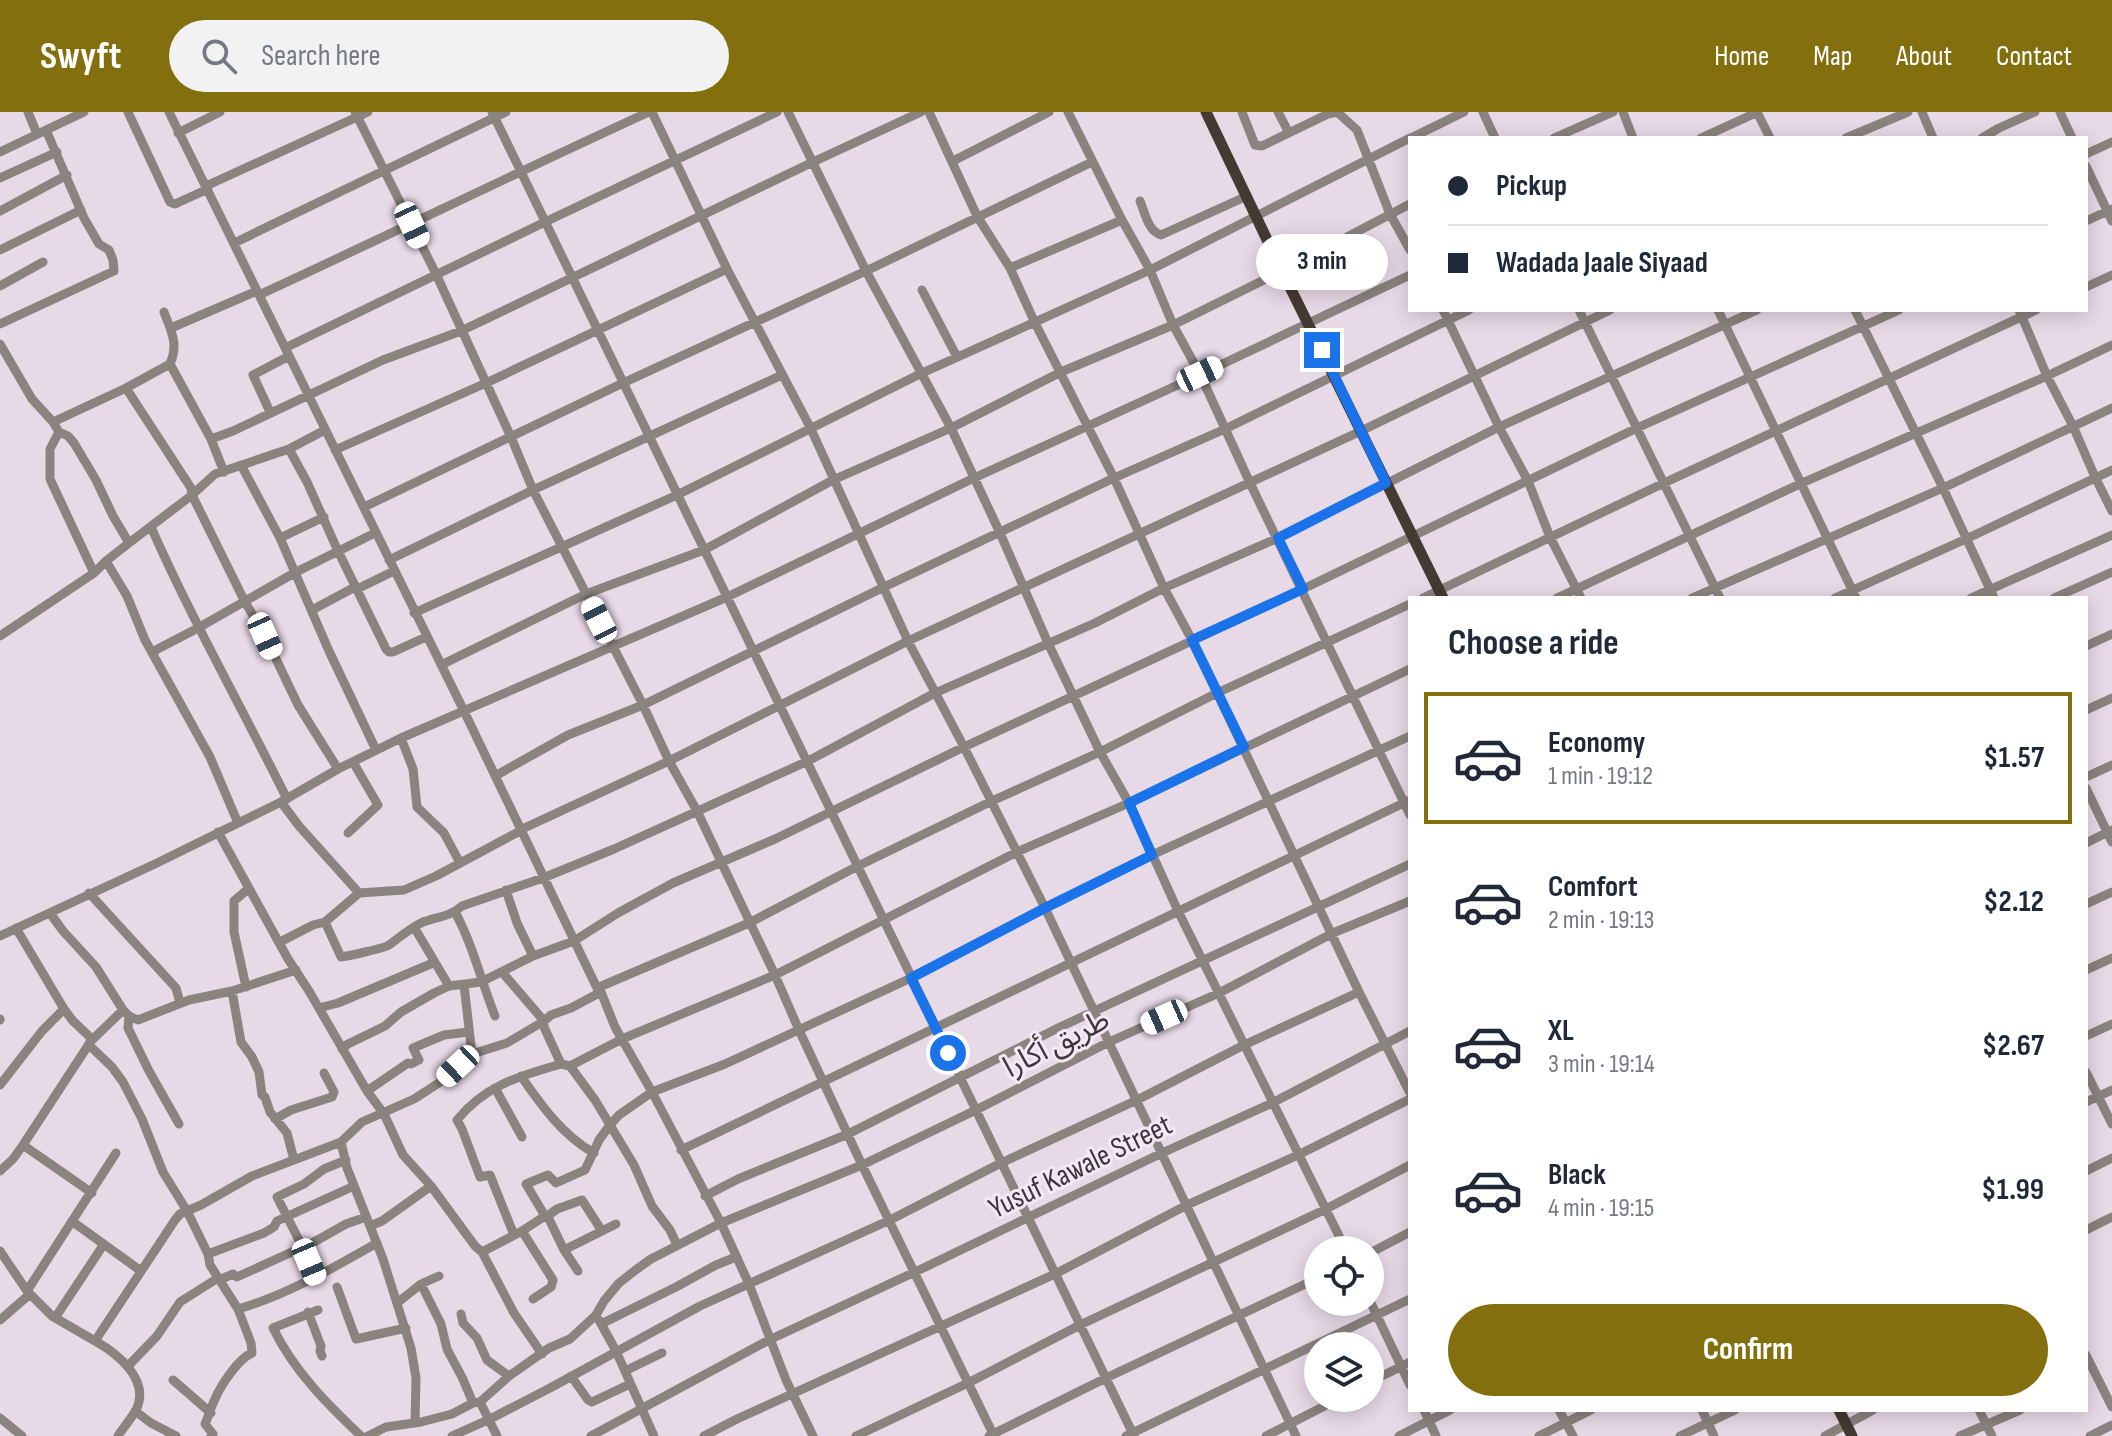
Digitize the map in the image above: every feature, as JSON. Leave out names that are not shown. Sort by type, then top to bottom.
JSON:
[{"type":"main road","points":[[1206,112],[1441,594]]},
{"type":"main road","points":[[1840,1412],[1849,1430]]},
{"type":"street","points":[[0,324],[114,271],[109,250],[99,244],[57,152],[28,112]]},
{"type":"street","points":[[0,152],[84,112]]},
{"type":"street","points":[[128,112],[170,202],[175,204],[356,114],[368,112]]},
{"type":"street","points":[[169,112],[464,711],[615,1027],[721,1223],[749,1284],[792,1394],[813,1436]]},
{"type":"street","points":[[178,133],[220,112]]},
{"type":"street","points":[[234,243],[494,115],[506,112]]},
{"type":"street","points":[[171,328],[412,225],[650,112],[727,269],[810,427],[908,641],[1045,908],[1296,1436]]},
{"type":"street","points":[[270,412],[253,375],[287,352],[436,274],[777,112]]},
{"type":"street","points":[[788,112],[866,271],[951,428],[1100,752],[1129,803],[1202,961],[1339,1236]]},
{"type":"street","points":[[211,439],[383,360],[461,331],[921,112]]},
{"type":"street","points":[[929,112],[977,216],[1010,268],[1114,478],[1164,588],[1192,640],[1408,1089]]},
{"type":"street","points":[[953,161],[1049,112]]},
{"type":"street","points":[[681,1150],[1407,802],[1327,644],[1200,374],[1173,325],[1150,270],[1068,112]]},
{"type":"street","points":[[1242,112],[1255,145],[1262,146],[1337,112],[1357,130],[1390,214],[1408,246]]},
{"type":"street","points":[[1278,112],[1289,133]]},
{"type":"street","points":[[1414,136],[1464,112]]},
{"type":"street","points":[[1483,112],[1494,136]]},
{"type":"street","points":[[1559,136],[1613,112]]},
{"type":"street","points":[[1623,112],[1632,136]]},
{"type":"street","points":[[1705,136],[1757,112],[1769,136]]},
{"type":"street","points":[[1851,136],[1908,112]]},
{"type":"street","points":[[1922,112],[1932,136]]},
{"type":"street","points":[[1985,136],[2035,112]]},
{"type":"street","points":[[2060,112],[2071,136]]},
{"type":"street","points":[[356,114],[436,274],[533,490],[697,811],[992,1435],[1304,1285]]},
{"type":"street","points":[[494,115],[1131,1435],[1374,1316]]},
{"type":"street","points":[[414,613],[677,495],[920,374],[1150,270],[1408,139]]},
{"type":"street","points":[[2088,153],[2112,142]]},
{"type":"street","points":[[0,178],[57,152]]},
{"type":"street","points":[[364,507],[1092,162]]},
{"type":"street","points":[[2088,170],[2111,214],[2088,220]]},
{"type":"street","points":[[0,211],[67,175]]},
{"type":"street","points":[[1140,201],[1152,230],[1161,235],[1247,196]]},
{"type":"street","points":[[441,665],[586,594],[704,550],[833,480],[951,428],[1061,372],[1173,325],[1408,205]]},
{"type":"street","points":[[0,250],[81,210]]},
{"type":"street","points":[[1010,268],[1122,220]]},
{"type":"street","points":[[0,286],[43,262]]},
{"type":"street","points":[[335,450],[486,383],[727,269]]},
{"type":"street","points":[[2088,286],[2112,275]]},
{"type":"street","points":[[0,936],[157,863],[401,738],[727,597],[857,533],[1408,276]]},
{"type":"street","points":[[922,290],[957,357]]},
{"type":"street","points":[[164,312],[175,345],[170,364],[211,439],[224,472]]},
{"type":"street","points":[[1444,312],[1528,481],[1550,537],[1579,594],[1689,535],[2112,345]]},
{"type":"street","points":[[495,776],[568,735],[643,705],[882,588],[1225,429],[1465,312]]},
{"type":"street","points":[[1580,312],[1719,596]]},
{"type":"street","points":[[280,942],[325,922],[359,893],[402,890],[436,876],[520,831],[669,761],[908,641],[1361,431],[1605,312]]},
{"type":"street","points":[[1719,312],[1854,594],[2112,470]]},
{"type":"street","points":[[325,922],[341,957],[387,948],[406,931],[425,921],[614,849],[808,761],[935,693],[1278,538],[1499,427],[1752,312]]},
{"type":"street","points":[[1856,312],[1993,594],[2112,535]]},
{"type":"street","points":[[342,1049],[449,986],[481,982],[533,956],[574,941],[673,883],[1303,589],[1637,428],[1895,312]]},
{"type":"street","points":[[1441,594],[1550,537],[1891,379],[2021,313],[2047,376],[2112,511]]},
{"type":"street","points":[[0,344],[32,399],[59,432],[74,443],[129,543]]},
{"type":"street","points":[[53,422],[170,364]]},
{"type":"street","points":[[389,560],[782,375]]},
{"type":"street","points":[[126,388],[191,488],[298,705],[338,769]]},
{"type":"street","points":[[1696,596],[1943,488],[2112,408]]},
{"type":"street","points":[[0,636],[94,573],[215,474],[289,449],[325,430]]},
{"type":"street","points":[[59,432],[50,449],[50,479],[94,573]]},
{"type":"street","points":[[289,449],[389,652],[426,637]]},
{"type":"street","points":[[241,465],[280,538],[376,750]]},
{"type":"street","points":[[280,538],[324,517]]},
{"type":"street","points":[[151,527],[284,800],[299,826],[359,893]]},
{"type":"street","points":[[152,652],[296,572],[375,533]]},
{"type":"street","points":[[106,561],[210,757],[238,823]]},
{"type":"street","points":[[312,610],[394,571]]},
{"type":"street","points":[[2058,596],[2112,572]]},
{"type":"street","points":[[95,1341],[180,1214],[252,1176],[341,1142],[362,1122],[414,1099],[445,1079],[472,1054],[507,1043],[599,990],[749,923],[992,801],[1408,605]]},
{"type":"street","points":[[2088,645],[2112,634]]},
{"type":"street","points":[[533,1299],[548,1290],[553,1280],[518,1233],[490,1175],[480,1177],[457,1120],[469,1105],[521,1076],[565,1065],[775,975],[1017,852],[1129,803],[1408,670]]},
{"type":"street","points":[[2088,709],[2112,698]]},
{"type":"street","points":[[578,1271],[526,1184],[548,1175],[556,1183],[581,1173],[610,1125],[629,1107],[652,1092],[725,1064],[911,978],[1152,855],[1408,737]]},
{"type":"street","points":[[401,738],[413,769],[417,807],[444,833],[460,863]]},
{"type":"street","points":[[348,833],[378,805],[353,762]]},
{"type":"street","points":[[2088,776],[2112,765]]},
{"type":"street","points":[[2088,792],[2110,835],[2088,842]]},
{"type":"street","points":[[218,832],[342,1049],[384,1114],[403,1155],[482,1252],[514,1313],[542,1354]]},
{"type":"street","points":[[705,1196],[738,1179],[848,1134],[1094,1011],[1408,865]]},
{"type":"street","points":[[246,987],[234,932],[234,901],[248,889]]},
{"type":"street","points":[[506,890],[533,956]]},
{"type":"street","points":[[2088,903],[2112,892]]},
{"type":"street","points":[[89,893],[176,988],[180,1003]]},
{"type":"street","name":"طريق أكارا","points":[[598,1319],[604,1301],[619,1283],[651,1259],[677,1245],[721,1223],[862,1165],[1109,1042],[1219,993],[1333,933],[1408,902]]},
{"type":"street","points":[[455,912],[470,941],[481,982],[495,1016]]},
{"type":"street","points":[[50,913],[96,967],[126,1013],[128,1028],[179,1124]]},
{"type":"street","points":[[414,927],[449,986]]},
{"type":"street","points":[[16,928],[64,1009],[91,1038],[89,1045]]},
{"type":"street","points":[[2088,969],[2112,958]]},
{"type":"street","points":[[319,1008],[433,963]]},
{"type":"street","points":[[126,1013],[138,1020],[180,1003],[232,991],[296,970]]},
{"type":"street","points":[[502,972],[544,1021],[544,1027],[565,1065],[595,1100],[634,1165],[652,1206],[677,1245]]},
{"type":"street","points":[[464,985],[472,1054]]},
{"type":"street","points":[[232,991],[241,1042],[259,1072],[262,1095],[287,1133],[294,1160]]},
{"type":"street","points":[[452,1436],[490,1419],[700,1306],[890,1220],[1001,1163],[1359,992]]},
{"type":"street","points":[[0,1085],[42,1031],[64,1009]]},
{"type":"street","points":[[0,1171],[23,1145],[89,1045],[126,1013]]},
{"type":"street","points":[[2088,1035],[2112,1024]]},
{"type":"street","points":[[367,1091],[408,1063],[419,1060],[413,1048],[444,1035],[468,1032]]},
{"type":"street","name":"Yusuf Kawale Street","points":[[591,1436],[769,1340],[1272,1103],[1408,1032]]},
{"type":"street","points":[[89,1045],[123,1082],[163,1172],[187,1211],[208,1254],[210,1265],[238,1309],[251,1343],[252,1353],[248,1353],[235,1366],[215,1398],[205,1424],[213,1434],[211,1436]]},
{"type":"street","points":[[275,1119],[291,1110],[332,1097],[334,1092],[324,1073]]},
{"type":"street","points":[[521,1076],[558,1125],[574,1141],[594,1153]]},
{"type":"street","points":[[2088,1077],[2112,1124]]},
{"type":"street","points":[[495,1088],[522,1137]]},
{"type":"street","points":[[2088,1101],[2112,1090]]},
{"type":"street","points":[[704,1436],[1055,1274],[1187,1205],[1298,1155],[1408,1100]]},
{"type":"street","points":[[341,1142],[406,1328],[416,1378],[415,1423]]},
{"type":"street","points":[[23,1145],[92,1193]]},
{"type":"street","points":[[0,1320],[28,1292],[116,1153]]},
{"type":"street","points":[[2088,1170],[2112,1158]]},
{"type":"street","points":[[315,1277],[277,1197],[304,1184],[324,1169],[346,1160]]},
{"type":"street","points":[[856,1436],[1080,1325],[1326,1209],[1408,1166]]},
{"type":"street","points":[[208,1254],[264,1233],[277,1221],[354,1186]]},
{"type":"street","points":[[128,1366],[157,1336],[180,1302],[218,1279],[233,1274],[237,1277],[346,1224],[382,1221],[431,1186]]},
{"type":"street","points":[[482,1252],[557,1209],[582,1200],[602,1231]]},
{"type":"street","points":[[2088,1229],[2112,1217]]},
{"type":"street","points":[[73,1222],[141,1271]]},
{"type":"street","points":[[564,1250],[616,1224]]},
{"type":"street","points":[[1384,1246],[1408,1233]]},
{"type":"street","points":[[238,1309],[315,1277],[377,1243]]},
{"type":"street","points":[[55,1318],[104,1244]]},
{"type":"street","points":[[0,1251],[28,1292],[55,1318],[114,1352],[128,1366],[137,1383],[139,1396],[135,1411],[118,1436]]},
{"type":"street","points":[[368,1436],[386,1427],[452,1414],[477,1403],[509,1376],[598,1319],[676,1287],[736,1257]]},
{"type":"street","points":[[397,1303],[421,1284],[439,1276]]},
{"type":"street","points":[[421,1284],[441,1324],[447,1349],[477,1403],[490,1419],[497,1436]]},
{"type":"street","points":[[337,1287],[356,1339],[406,1328]]},
{"type":"street","points":[[1384,1311],[1408,1300]]},
{"type":"street","points":[[322,1356],[313,1311],[273,1328],[318,1395],[361,1436]]},
{"type":"street","points":[[461,1314],[463,1323],[477,1338],[487,1360],[509,1376]]},
{"type":"street","points":[[1377,1316],[1405,1364],[1384,1375]]},
{"type":"street","points":[[598,1319],[616,1351],[654,1436]]},
{"type":"street","points":[[625,1371],[662,1353]]},
{"type":"street","points":[[2088,1359],[2112,1407]]},
{"type":"street","points":[[571,1376],[592,1402],[630,1384]]},
{"type":"street","points":[[173,1380],[211,1413]]},
{"type":"street","points":[[135,1411],[176,1436]]},
{"type":"street","points":[[1266,1436],[1314,1412]]},
{"type":"street","points":[[1425,1412],[1436,1436]]},
{"type":"street","points":[[1399,1436],[1446,1412]]},
{"type":"street","points":[[1560,1412],[1573,1436]]},
{"type":"street","points":[[1539,1436],[1587,1412]]},
{"type":"street","points":[[1703,1412],[1714,1436]]},
{"type":"street","points":[[1680,1436],[1731,1412]]},
{"type":"street","points":[[1825,1436],[1849,1430],[1871,1412]]},
{"type":"street","points":[[1980,1412],[1992,1436]]},
{"type":"street","points":[[1960,1436],[2015,1412]]},
{"type":"street","points":[[0,1418],[15,1434]]},
{"type":"street","points":[[2090,1436],[2112,1425]]},
{"type":"route","points":[[948,1053],[911,978],[1152,855],[1129,803],[1244,747],[1192,640],[1303,589],[1278,538],[1386,483],[1322,350]]}]
